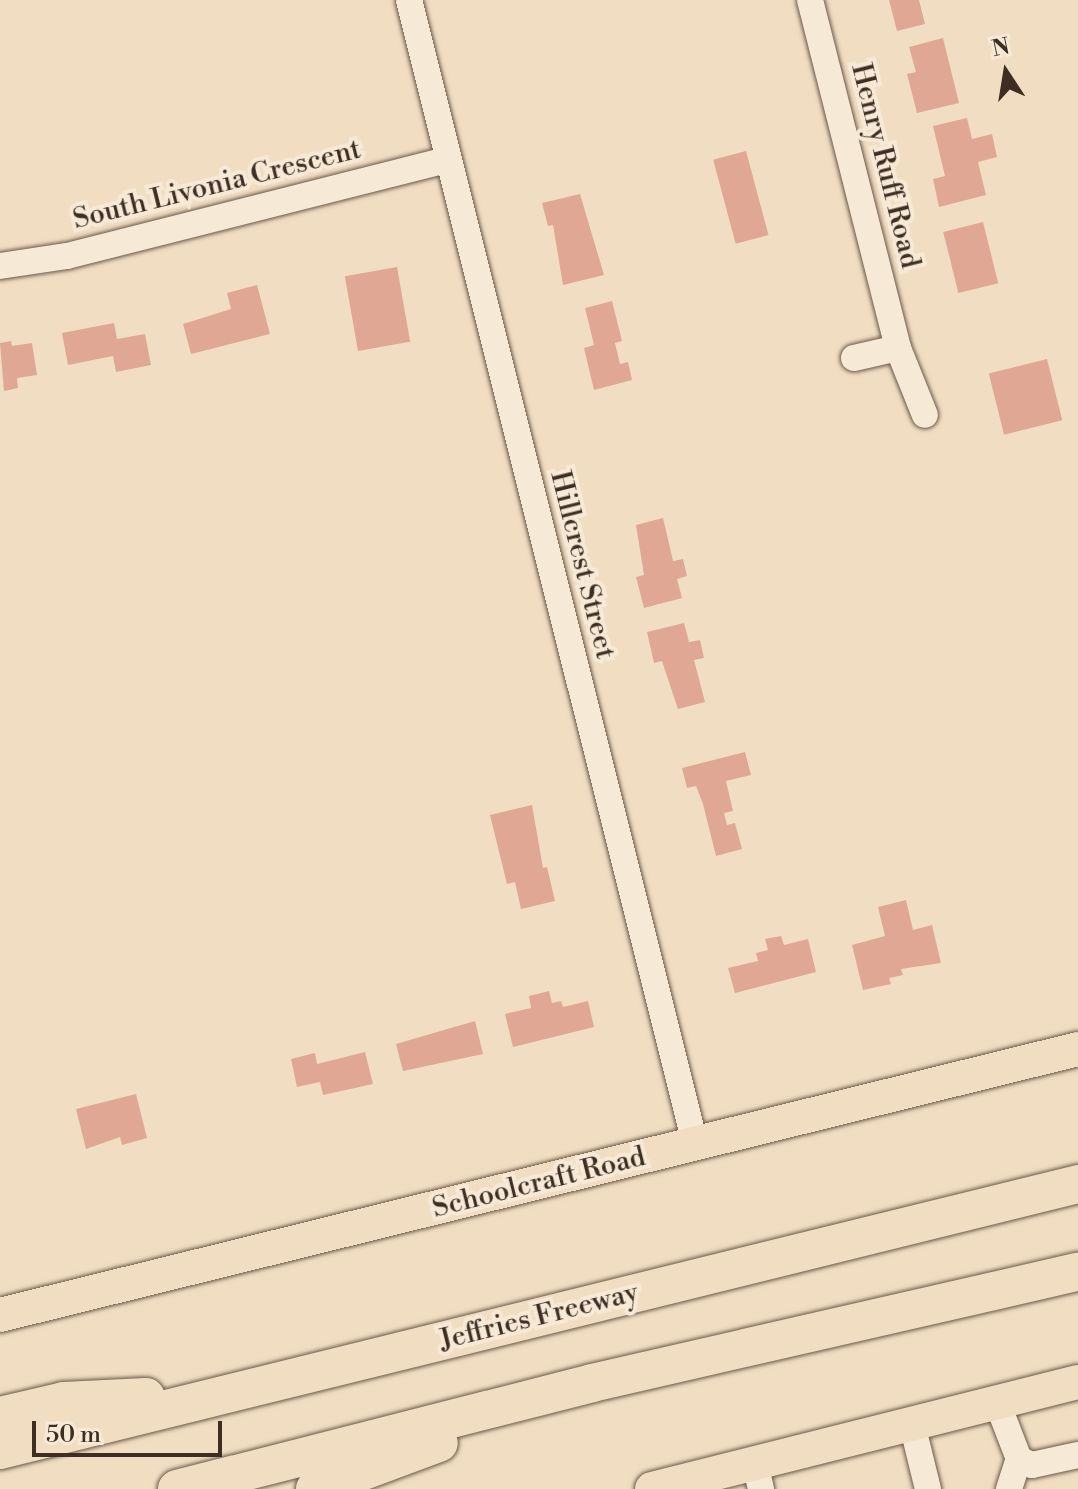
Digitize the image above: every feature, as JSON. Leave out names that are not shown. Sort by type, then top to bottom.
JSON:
[{"type":"highway","name":"Jeffries Freeway","points":[[0,1450],[1078,1184]]},
{"type":"highway","points":[[177,1489],[592,1383],[1078,1272]]},
{"type":"highway","points":[[315,1489],[592,1383]]},
{"type":"highway","points":[[0,1416],[64,1401],[244,1391]]},
{"type":"main road","name":"Schoolcraft Road","points":[[0,1315],[1078,1049]]},
{"type":"main road","points":[[652,1489],[758,1476],[912,1424],[1078,1382]]},
{"type":"street","name":"Hillcrest Street","points":[[409,0],[695,1144]]},
{"type":"street","name":"Henry Ruff Road","points":[[810,0],[898,348],[925,415]]},
{"type":"street","name":"South Livonia Crescent","points":[[0,266],[67,256],[447,160]]},
{"type":"street","points":[[854,358],[898,348]]},
{"type":"street","points":[[997,1402],[1019,1459],[1009,1489]]},
{"type":"street","points":[[912,1424],[928,1489]]},
{"type":"street","points":[[1019,1459],[1032,1465],[1078,1455]]},
{"type":"building","points":[[889,0],[919,0],[925,24],[897,31]]},
{"type":"building","points":[[943,38],[959,103],[917,113],[907,74],[916,72],[909,47]]},
{"type":"building","points":[[967,118],[972,139],[992,134],[997,157],[978,162],[986,195],[939,207],[933,179],[945,176],[933,126]]},
{"type":"building","points":[[746,151],[769,235],[736,244],[713,160]]},
{"type":"building","points":[[580,194],[604,275],[563,285],[553,225],[548,226],[542,203]]},
{"type":"building","points":[[983,222],[998,283],[958,293],[943,232]]},
{"type":"building","points":[[397,267],[410,342],[358,351],[345,276]]},
{"type":"building","points":[[257,285],[270,334],[191,354],[183,324],[231,309],[227,293]]},
{"type":"building","points":[[612,301],[622,341],[615,343],[620,364],[628,362],[632,380],[594,390],[584,348],[594,345],[585,308]]},
{"type":"building","points":[[114,323],[117,339],[145,334],[151,365],[116,372],[113,356],[68,365],[62,333]]},
{"type":"building","points":[[11,341],[12,346],[32,343],[37,375],[17,378],[18,388],[4,391],[0,343]]},
{"type":"building","points":[[1047,359],[1062,420],[1004,435],[989,374]]},
{"type":"building","points":[[663,518],[673,561],[683,559],[687,576],[677,579],[682,598],[644,608],[636,577],[644,575],[636,525]]},
{"type":"building","points":[[684,623],[689,642],[700,640],[704,658],[694,660],[705,702],[678,709],[662,661],[654,663],[647,632]]},
{"type":"building","points":[[745,752],[751,775],[726,781],[733,811],[724,813],[727,825],[735,823],[742,849],[716,856],[703,804],[696,786],[687,788],[682,768]]},
{"type":"building","points":[[532,805],[543,868],[547,867],[555,901],[521,909],[515,882],[507,884],[490,815]]},
{"type":"building","points":[[906,900],[913,930],[932,925],[941,963],[901,969],[903,975],[889,978],[891,984],[863,990],[852,945],[885,936],[878,907]]},
{"type":"building","points":[[781,936],[784,945],[808,939],[816,972],[735,993],[728,968],[758,961],[756,953],[768,950],[765,939]]},
{"type":"building","points":[[549,991],[552,1003],[561,1001],[563,1007],[588,1001],[594,1027],[513,1047],[505,1014],[531,1008],[529,996]]},
{"type":"building","points":[[475,1021],[483,1054],[403,1071],[396,1044]]},
{"type":"building","points":[[365,1052],[373,1084],[323,1095],[320,1082],[297,1087],[291,1059],[315,1053],[317,1064]]},
{"type":"building","points":[[136,1094],[147,1138],[122,1145],[120,1137],[86,1149],[76,1109]]}]
